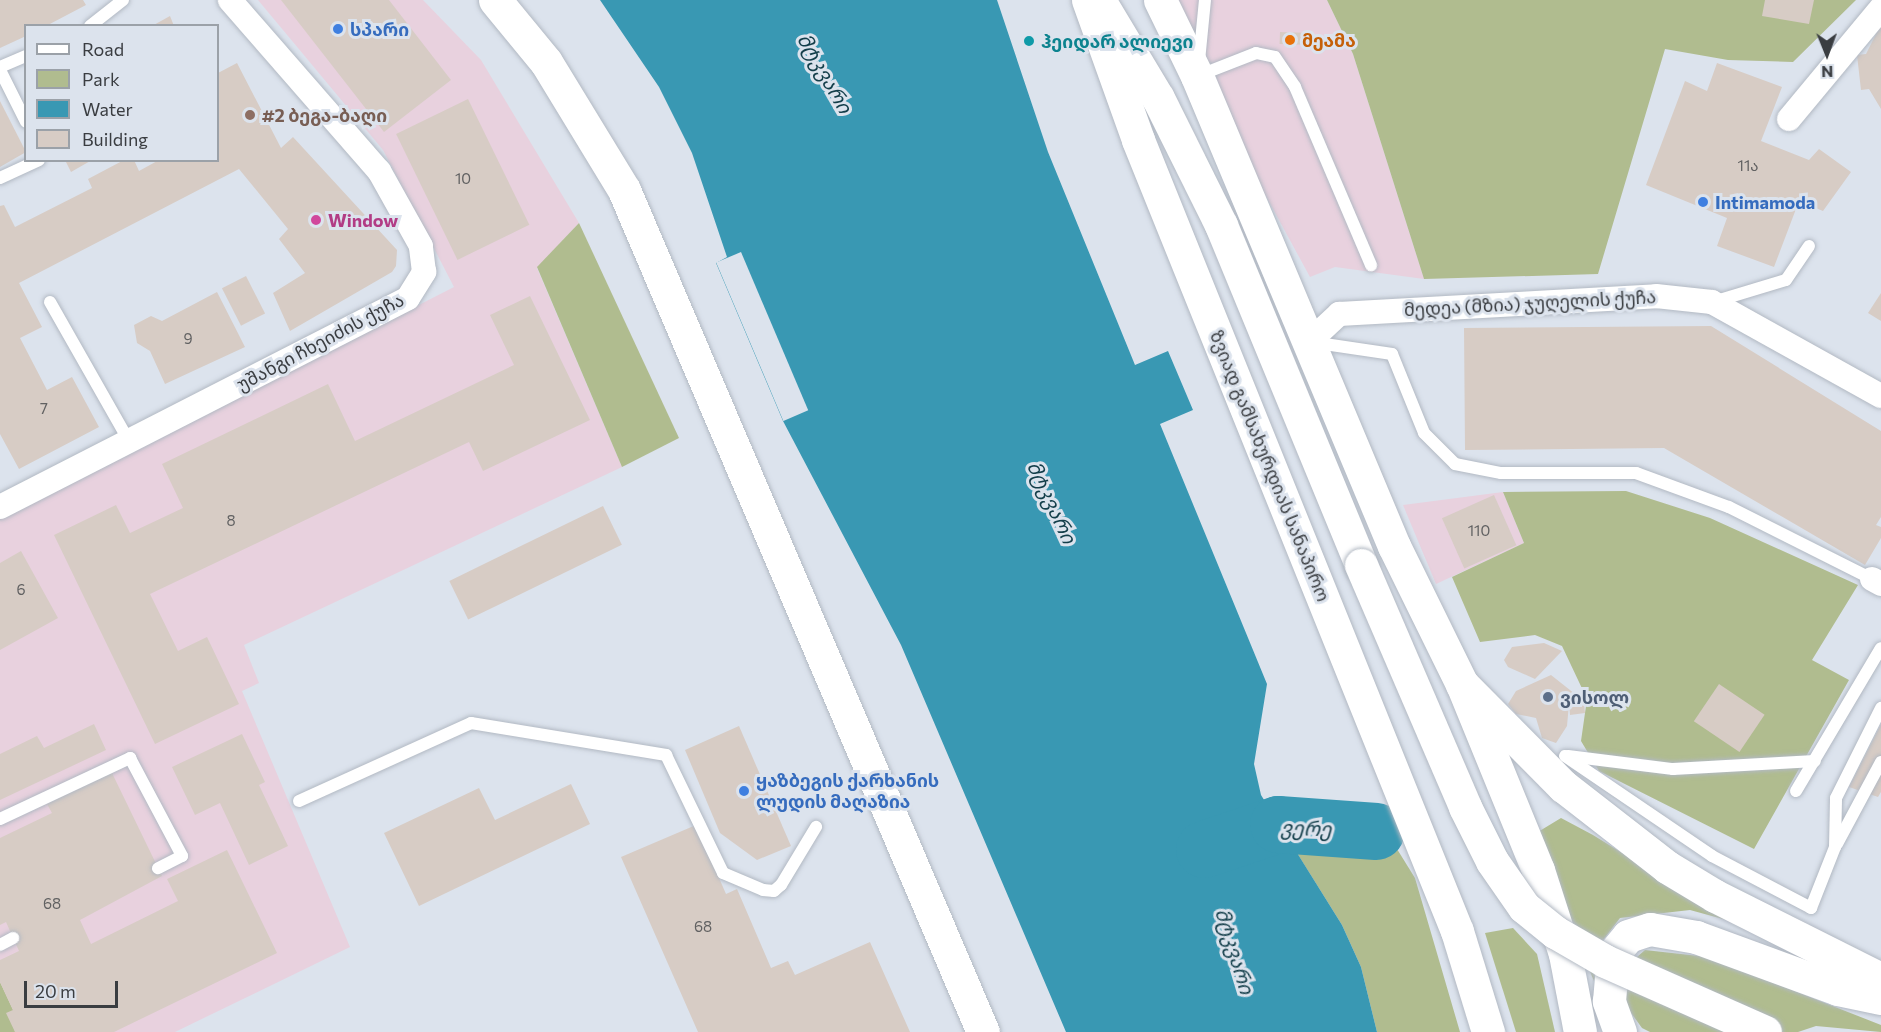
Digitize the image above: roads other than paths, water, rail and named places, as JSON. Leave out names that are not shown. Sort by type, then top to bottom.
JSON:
[{"type":"main road","points":[[495,0],[546,62],[624,190],[983,1032]]},
{"type":"main road","name":"ზვიად გამსახურდიას სანაპირო","points":[[1088,0],[1138,140],[1457,931],[1488,1032]]},
{"type":"main road","points":[[1099,0],[1158,98],[1221,225],[1361,565],[1465,807],[1492,861],[1524,907],[1555,932],[1605,961],[1765,1032]]},
{"type":"main road","points":[[1160,0],[1197,76],[1394,546],[1462,684],[1556,918],[1580,1032]]},
{"type":"main road","points":[[1462,684],[1552,760],[1666,867],[1881,979]]},
{"type":"main road","points":[[1620,1032],[1609,1001],[1613,954],[1628,936],[1650,930],[1696,937],[1838,989],[1881,998]]},
{"type":"street","name":"უშანგი ჩხეიძის ქუჩა","points":[[0,507],[408,298],[424,272],[421,246],[379,171],[230,0]]},
{"type":"street","points":[[1789,119],[1881,8]]},
{"type":"street","name":"მედეა (მზია) ჯუღელის ქუჩა","points":[[1310,342],[1339,314],[1656,296],[1712,302],[1881,396]]},
{"type":"lane","points":[[93,24],[123,0]]},
{"type":"lane","points":[[1205,0],[1197,76],[1256,53],[1275,57],[1295,87],[1371,265]]},
{"type":"lane","points":[[24,57],[0,69],[24,118]]},
{"type":"lane","points":[[0,178],[35,162]]},
{"type":"lane","points":[[1712,302],[1786,280],[1809,246]]},
{"type":"lane","points":[[50,302],[129,441]]},
{"type":"lane","points":[[1310,342],[1392,354],[1424,434],[1455,464],[1501,473],[1636,473],[1729,507],[1876,581]]},
{"type":"lane","points":[[1796,791],[1881,648]]},
{"type":"lane","points":[[1835,848],[1836,798],[1881,708]]},
{"type":"lane","points":[[299,801],[471,723],[666,755],[723,873],[763,890],[774,891],[781,885],[816,827]]},
{"type":"lane","points":[[0,819],[130,758],[182,856],[158,868]]},
{"type":"lane","points":[[1552,760],[1673,769],[1815,761]]},
{"type":"lane","points":[[1552,760],[1712,856],[1811,908],[1835,848],[1881,762]]},
{"type":"lane","points":[[0,945],[13,938]]},
{"type":"water","name":"მტკვარი","points":[[600,0],[997,0],[1048,152],[1135,365],[1168,351],[1193,410],[1160,424],[1267,684],[1254,764],[1261,795],[1342,925],[1361,967],[1377,1032],[1066,1032],[901,645],[783,421],[716,263],[727,257],[692,153],[659,87]]},
{"type":"waterway","name":"ვერე","points":[[1204,849],[1278,824],[1376,831]]},
{"type":"place","name":"სპარი","points":[[338,29]]},
{"type":"place","name":"მეამა","points":[[1290,40]]},
{"type":"place","name":"ჰეიდარ ალიევი","points":[[1029,41]]},
{"type":"place","name":"#2 ბეგა-ბაღი","points":[[250,115]]},
{"type":"place","name":"Intimamoda","points":[[1703,202]]},
{"type":"place","name":"Window","points":[[316,220]]},
{"type":"place","name":"ვისოლ","points":[[1548,697]]},
{"type":"place","name":"ყაზბეგის ქარხანის ლუდის მაღაზია","points":[[744,791]]}]
